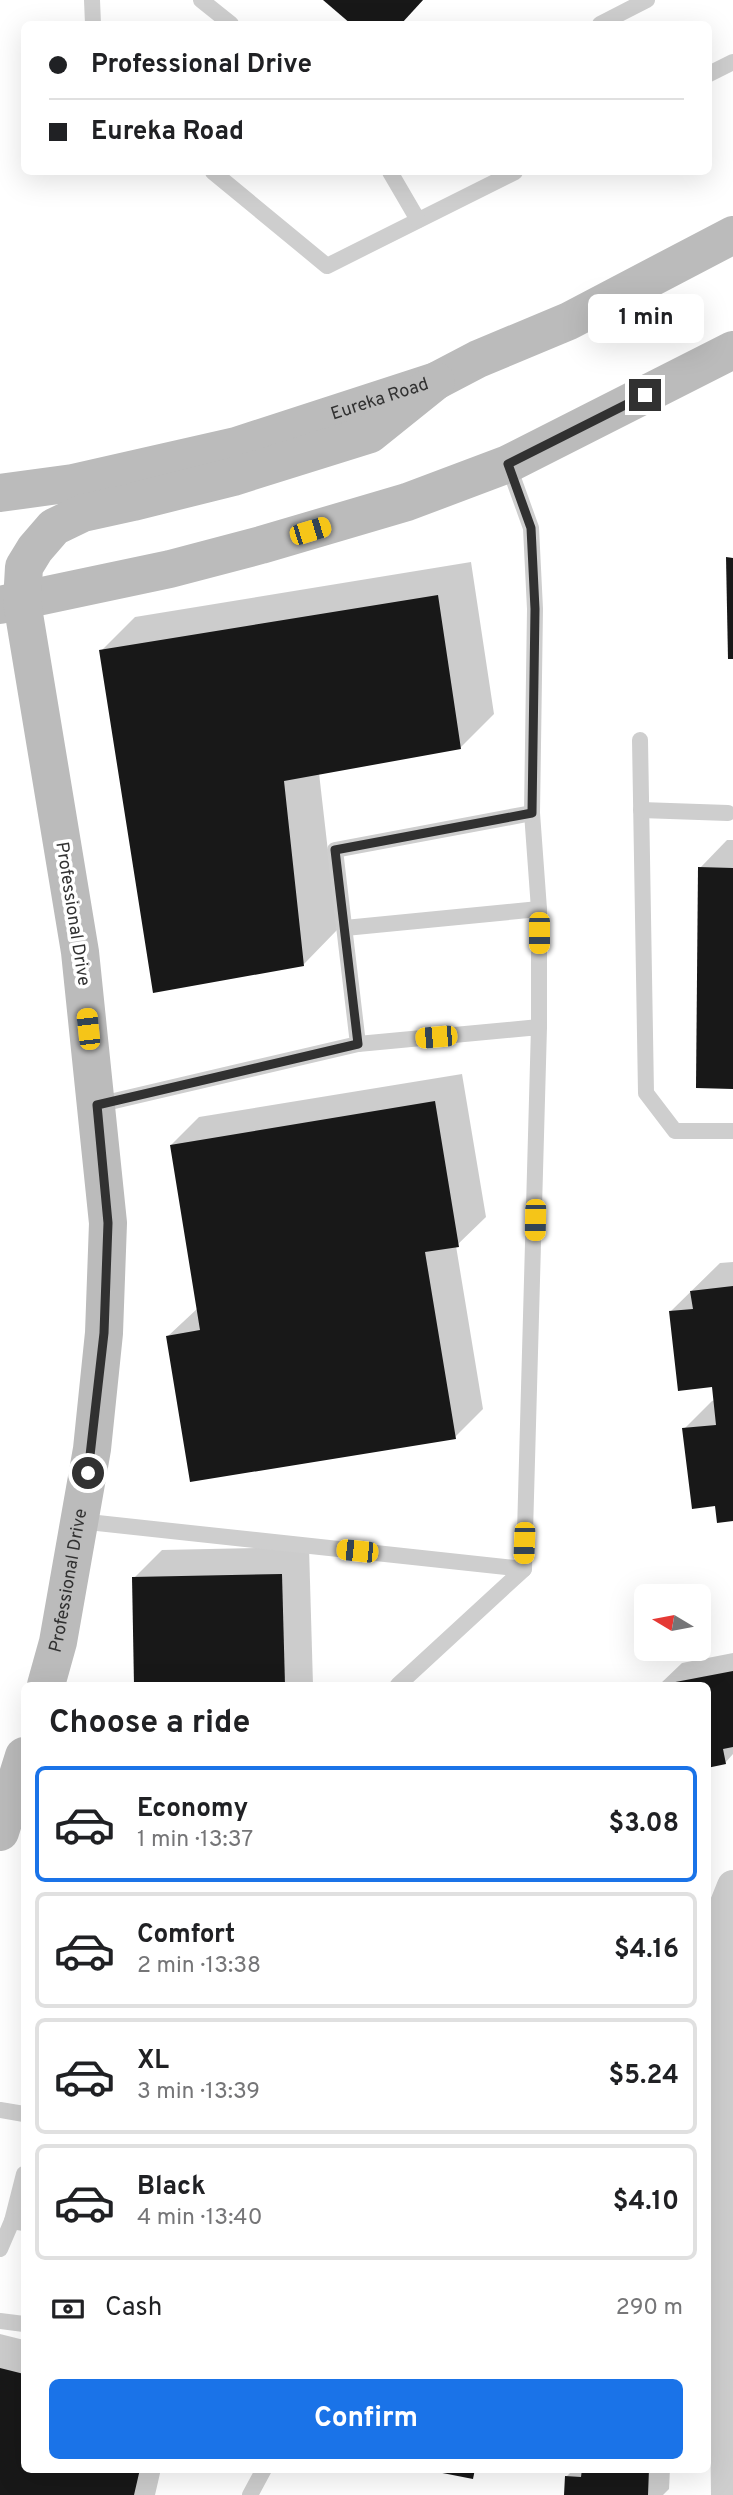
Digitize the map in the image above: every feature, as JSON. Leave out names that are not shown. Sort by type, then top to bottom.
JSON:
[{"type":"main road","name":"Eureka Road","points":[[0,493],[73,483],[236,446],[436,380],[478,359],[569,321],[733,235]]},
{"type":"main road","points":[[11,604],[170,569],[407,502],[508,464],[733,350]]},
{"type":"main road","name":"Professional Drive","points":[[47,1682],[58,1642],[92,1449],[104,1333],[108,1223],[80,952],[11,604],[24,568],[35,549],[54,527],[83,513],[233,477],[370,434],[436,380]]},
{"type":"main road","points":[[0,1832],[21,1766]]},
{"type":"street","points":[[727,2495],[729,2475],[721,2296],[720,1916],[733,1886]]},
{"type":"lane","points":[[92,0],[93,21]]},
{"type":"lane","points":[[201,0],[227,21]]},
{"type":"lane","points":[[606,21],[647,0]]},
{"type":"lane","points":[[712,72],[733,62]]},
{"type":"lane","points":[[217,175],[327,265],[509,175]]},
{"type":"lane","points":[[392,175],[418,220]]},
{"type":"lane","points":[[401,1682],[524,1569],[539,1027],[539,909],[532,813],[535,609],[531,528],[508,464]]},
{"type":"lane","points":[[640,740],[646,1093],[675,1131],[733,1130]]},
{"type":"lane","points":[[641,810],[729,813]]},
{"type":"lane","points":[[358,1044],[335,850],[532,813]]},
{"type":"lane","points":[[345,928],[539,909]]},
{"type":"lane","points":[[97,1105],[358,1044],[539,1027]]},
{"type":"lane","points":[[79,1521],[524,1569]]},
{"type":"lane","points":[[0,2110],[21,2114]]},
{"type":"lane","points":[[0,2249],[18,2222],[21,2198]]},
{"type":"lane","points":[[0,2321],[21,2324]]},
{"type":"lane","points":[[250,2495],[262,2473]]},
{"type":"building","points":[[323,0],[423,0],[404,21],[348,21]]},
{"type":"building","points":[[726,557],[733,558],[733,659],[728,659]]},
{"type":"building","points":[[438,595],[461,749],[284,781],[304,966],[153,993],[99,650]]},
{"type":"building","points":[[698,867],[733,868],[733,1089],[696,1088]]},
{"type":"building","points":[[435,1101],[459,1247],[425,1252],[456,1439],[190,1482],[166,1336],[200,1330],[170,1145]]},
{"type":"building","points":[[733,1286],[733,1521],[717,1523],[715,1506],[692,1509],[682,1428],[716,1425],[712,1387],[678,1391],[669,1311],[693,1309],[690,1291]]},
{"type":"building","points":[[282,1574],[285,1682],[134,1682],[132,1577]]},
{"type":"building","points":[[733,1671],[733,1747],[723,1749],[726,1764],[711,1767],[711,1682],[675,1682]]},
{"type":"building","points":[[0,2368],[21,2373],[21,2473],[139,2473],[134,2495],[0,2495]]},
{"type":"building","points":[[442,2473],[474,2473],[473,2479]]},
{"type":"building","points":[[582,2473],[649,2473],[648,2495],[564,2495],[565,2476],[581,2477]]},
{"type":"route","points":[[88,1473],[104,1333],[108,1223],[97,1105],[358,1044],[335,850],[532,813],[535,609],[531,528],[508,464],[645,395]]}]
